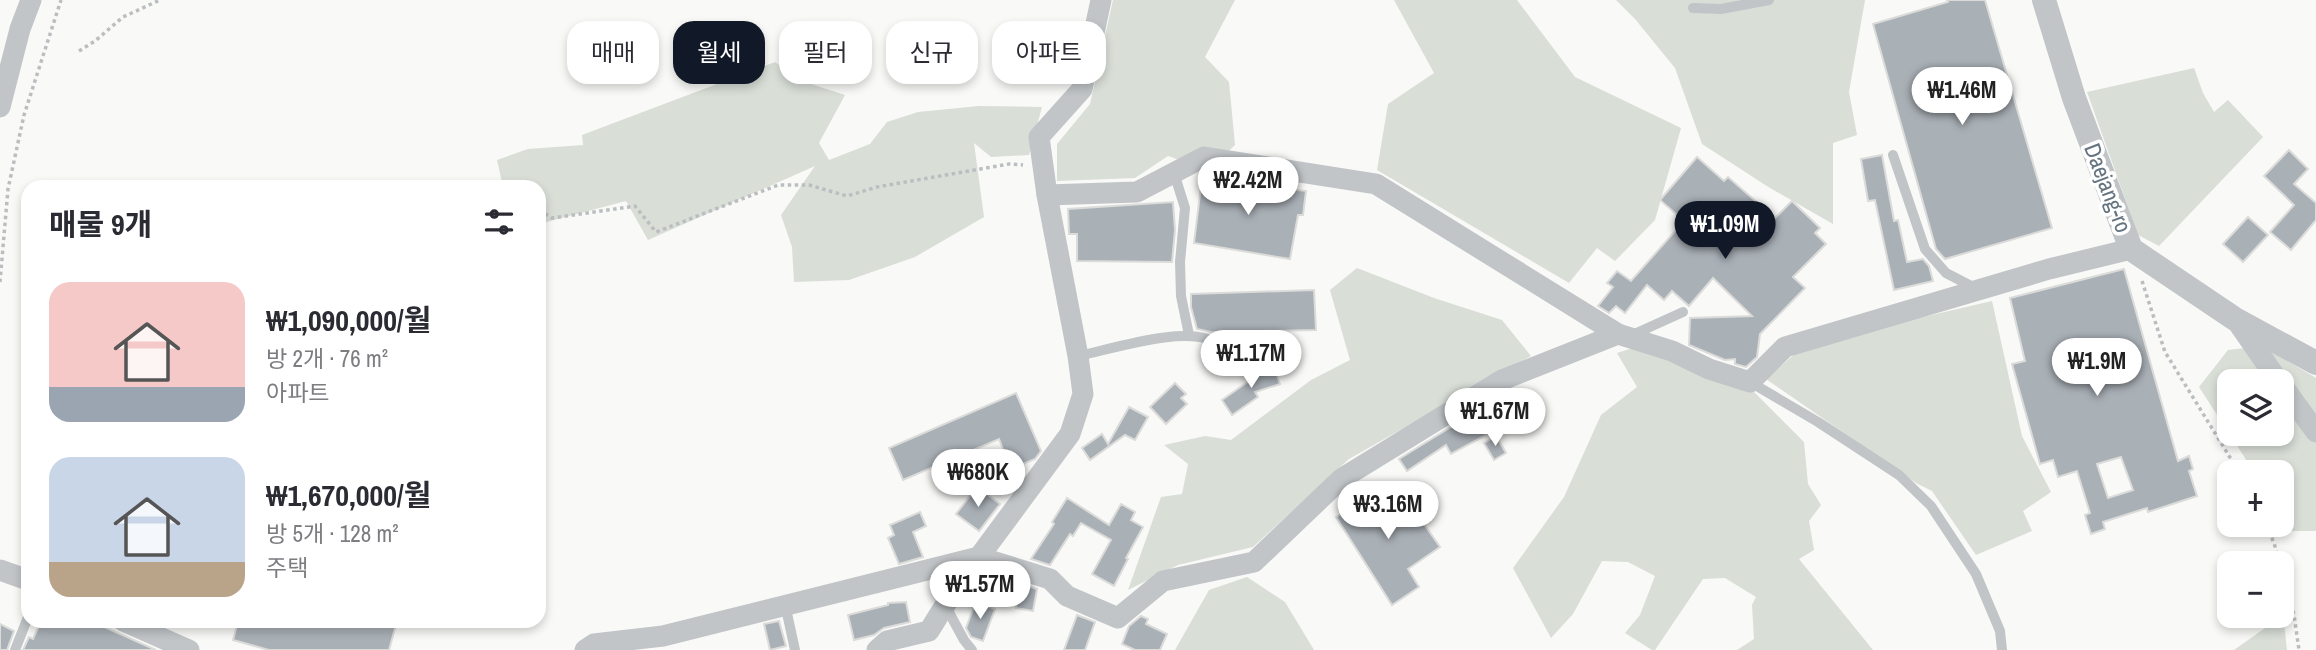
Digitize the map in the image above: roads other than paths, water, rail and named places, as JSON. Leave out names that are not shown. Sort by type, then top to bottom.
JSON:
[{"type":"street","points":[[0,107],[20,29],[31,0]]},
{"type":"street","points":[[877,650],[887,641],[929,631],[970,560],[1070,434],[1083,394],[1047,195],[1040,138],[1082,89],[1101,0]]},
{"type":"street","name":"Daejang-ro","points":[[2044,0],[2074,98],[2132,249],[2235,319],[2316,363]]},
{"type":"street","points":[[1047,195],[1137,192],[1204,157],[1376,184],[1623,335],[1672,351],[1709,369],[1750,383],[1785,346],[2049,269],[2132,249]]},
{"type":"street","points":[[2235,319],[2271,369]]},
{"type":"street","points":[[585,650],[594,643],[663,636],[970,560],[1050,579],[1067,597],[1118,618],[1163,581],[1254,562],[1341,479],[1502,380],[1623,335]]},
{"type":"street","points":[[2294,401],[2316,432]]},
{"type":"street","points":[[0,569],[21,577]]},
{"type":"street","points":[[139,628],[190,650]]},
{"type":"lane","points":[[1693,8],[1721,9],[1769,0]]},
{"type":"lane","points":[[1893,155],[1925,249],[1946,273],[1977,290]]},
{"type":"lane","points":[[1174,173],[1185,208],[1180,262],[1181,296],[1189,335]]},
{"type":"lane","points":[[1623,335],[1683,312]]},
{"type":"lane","points":[[1078,356],[1169,336],[1189,335],[1216,342],[1245,368]]},
{"type":"lane","points":[[1750,383],[1818,422],[1899,475],[1931,506],[1976,574],[2000,631],[2002,650]]},
{"type":"lane","points":[[785,604],[795,650]]},
{"type":"lane","points":[[945,605],[972,650]]},
{"type":"lane","points":[[15,650],[24,628]]}]
